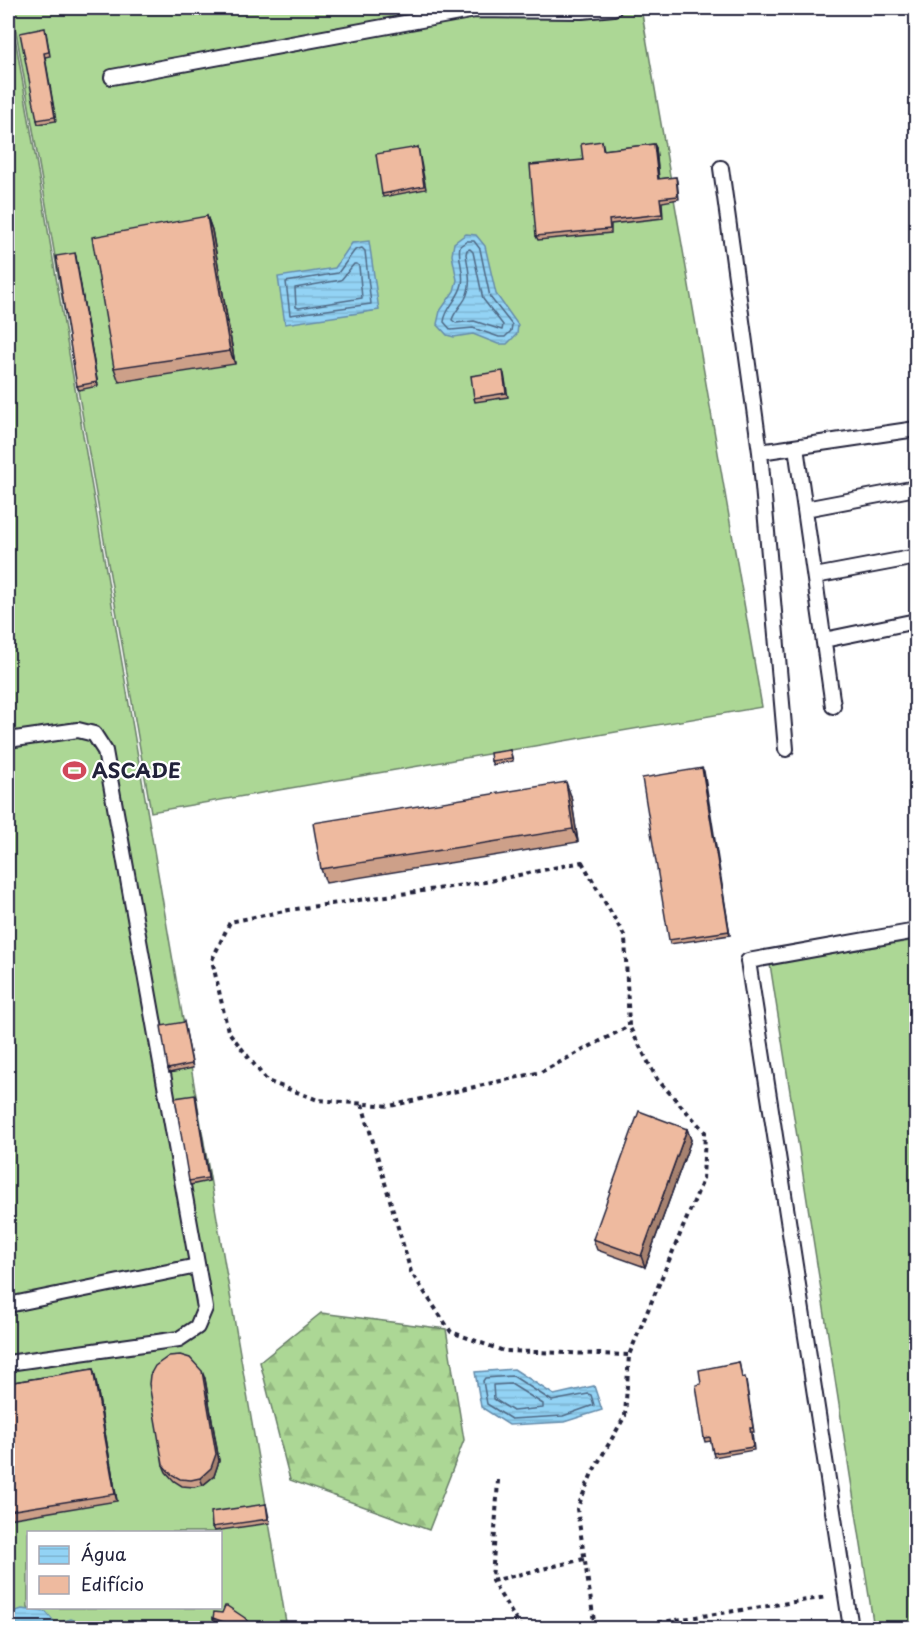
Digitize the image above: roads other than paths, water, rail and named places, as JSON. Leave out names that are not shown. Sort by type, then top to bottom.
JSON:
[{"type":"lane","points":[[112,77],[476,9],[582,11],[614,8]]},
{"type":"lane","points":[[722,168],[760,452],[786,749]]},
{"type":"lane","points":[[760,452],[916,429]]},
{"type":"lane","points":[[796,447],[833,706]]},
{"type":"lane","points":[[805,508],[916,488]]},
{"type":"lane","points":[[815,576],[916,558]]},
{"type":"lane","points":[[824,640],[916,621]]},
{"type":"lane","points":[[8,740],[78,730],[94,734],[105,751],[205,1308],[197,1327],[179,1339],[8,1363]]},
{"type":"lane","points":[[851,1629],[748,961],[916,931]]},
{"type":"lane","points":[[8,1305],[197,1266]]},
{"type":"water","points":[[466,234],[476,235],[485,246],[496,294],[518,325],[517,334],[507,344],[498,344],[473,334],[454,337],[447,335],[437,324],[440,311],[454,291],[457,280],[452,255],[454,243]]},
{"type":"water","points":[[369,241],[379,310],[285,324],[278,277],[335,268],[352,243]]},
{"type":"water","points":[[514,1369],[554,1395],[594,1386],[602,1410],[564,1422],[509,1425],[481,1407],[475,1372]]},
{"type":"water","points":[[22,1609],[46,1612],[56,1624],[71,1619],[95,1628],[8,1628],[9,1613]]},
{"type":"place","name":"ASCADE","points":[[74,770]]}]
